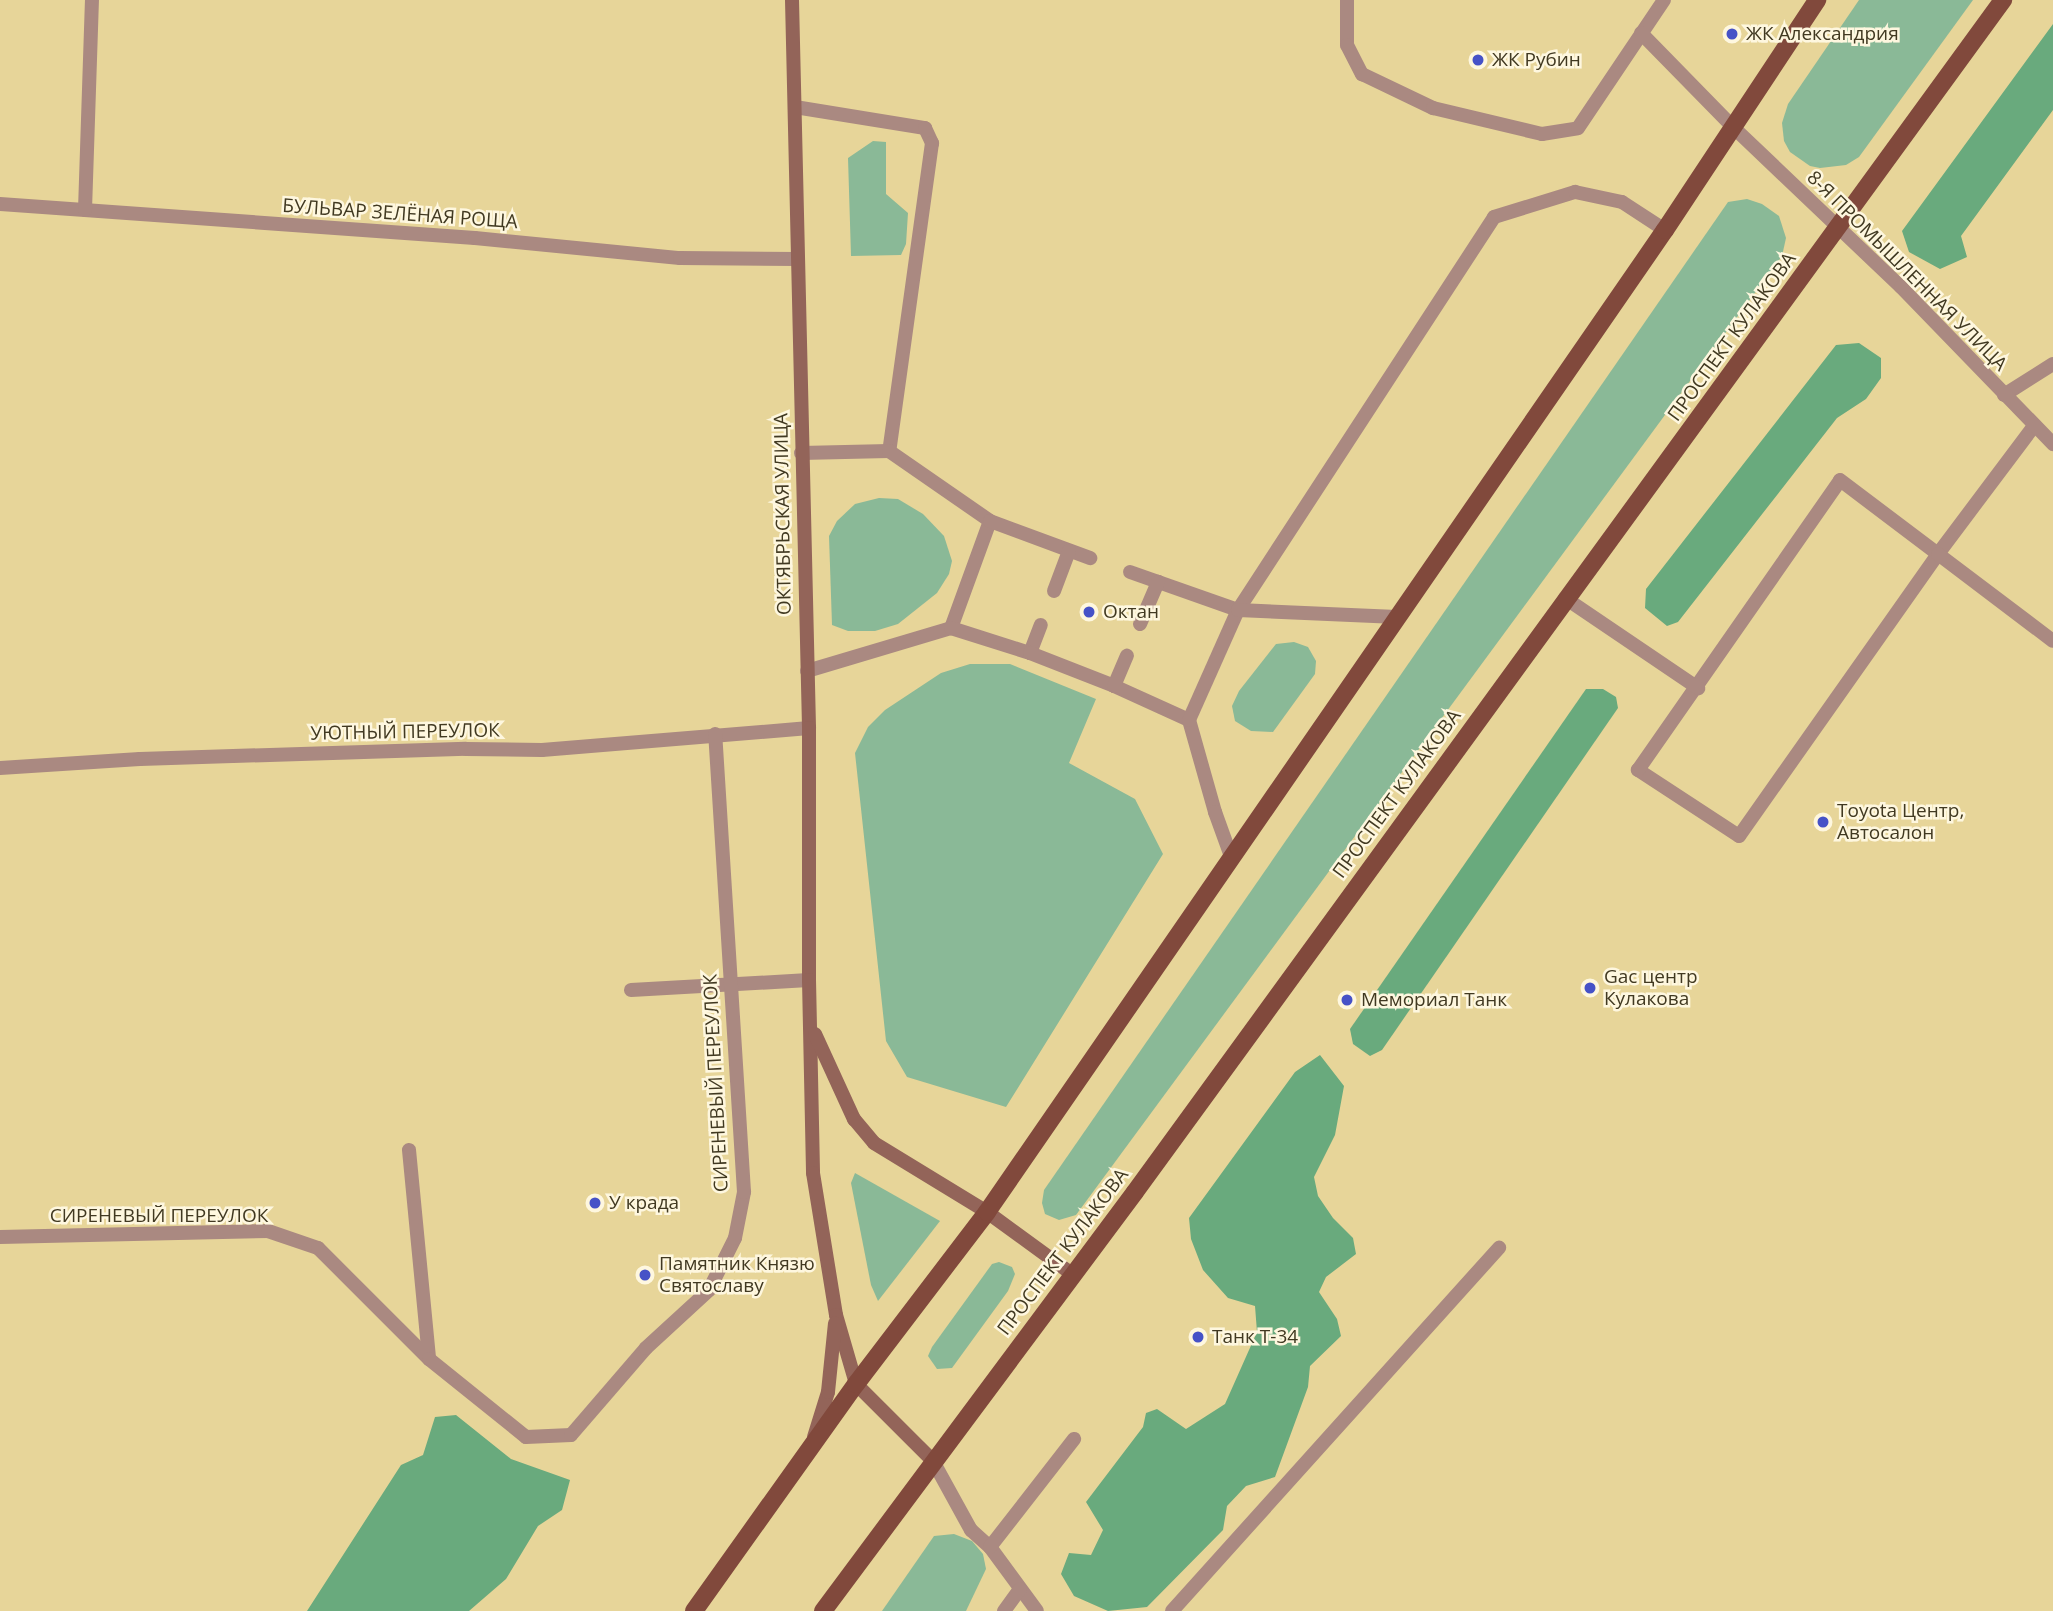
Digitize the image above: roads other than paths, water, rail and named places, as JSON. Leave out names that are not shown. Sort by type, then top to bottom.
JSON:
[{"type":"main road","name":"ОКТЯБРЬСКАЯ УЛИЦА","points":[[792,0],[801,453],[810,728],[809,980],[813,1173],[836,1315],[856,1384],[933,1461]]},
{"type":"main road","points":[[694,1611],[856,1384],[987,1212],[1665,230],[1817,0]]},
{"type":"main road","name":"ПРОСПЕКТ КУЛАКОВА","points":[[823,1611],[1135,1192],[2003,0]]},
{"type":"main road","name":"ОКТЯБРЬСКАЯ УЛИЦА","points":[[812,1027],[854,1119],[874,1143],[987,1212],[1072,1274]]},
{"type":"main road","points":[[811,1447],[828,1392],[836,1315]]},
{"type":"street","points":[[85,210],[92,0]]},
{"type":"street","points":[[1346,0],[1347,45],[1362,74],[1433,108],[1542,134],[1578,128],[1664,0]]},
{"type":"street","name":"8-Я ПРОМЫШЛЕННАЯ УЛИЦА","points":[[1641,33],[1733,127],[1839,227],[2053,444]]},
{"type":"street","points":[[795,107],[925,128],[932,143],[889,451]]},
{"type":"street","points":[[1232,859],[1215,812],[1189,720],[1238,610],[1493,217],[1575,192],[1622,202],[1665,230]]},
{"type":"street","name":"БУЛЬВАР ЗЕЛЁНАЯ РОЩА","points":[[0,204],[475,238],[680,258],[797,259]]},
{"type":"street","points":[[2004,395],[2053,365]]},
{"type":"street","points":[[2034,426],[1938,554],[1739,836],[1638,770],[1698,688],[1840,480],[1938,554],[2053,641]]},
{"type":"street","points":[[801,453],[889,451],[990,521],[1090,558]]},
{"type":"street","points":[[951,628],[990,521]]},
{"type":"street","points":[[1054,591],[1069,551]]},
{"type":"street","points":[[1130,572],[1238,610],[1397,617]]},
{"type":"street","points":[[1140,624],[1158,582]]},
{"type":"street","points":[[1565,598],[1698,688]]},
{"type":"street","points":[[1030,653],[1041,625]]},
{"type":"street","points":[[807,671],[951,628],[1030,653],[1114,686],[1189,720]]},
{"type":"street","points":[[1114,686],[1127,656]]},
{"type":"street","name":"УЮТНЫЙ ПЕРЕУЛОК","points":[[0,768],[140,759],[466,749],[542,750],[810,728]]},
{"type":"street","name":"СИРЕНЕВЫЙ ПЕРЕУЛОК","points":[[5,1237],[268,1231],[318,1248],[429,1359],[526,1437],[572,1435],[646,1348],[709,1290],[735,1238],[744,1192],[715,734]]},
{"type":"street","points":[[631,990],[809,980]]},
{"type":"street","points":[[409,1150],[429,1359]]},
{"type":"street","points":[[0,1252],[5,1237]]},
{"type":"street","points":[[1172,1611],[1499,1248]]},
{"type":"street","points":[[990,1547],[1074,1439]]},
{"type":"street","points":[[933,1461],[971,1530],[990,1547],[1037,1611]]},
{"type":"street","points":[[1004,1611],[1020,1588]]},
{"type":"place","name":"ЖК Александрия","points":[[1732,34]]},
{"type":"place","name":"ЖК Рубин","points":[[1478,60]]},
{"type":"place","name":"Октан","points":[[1089,612]]},
{"type":"place","name":"Toyota Центр, Автосалон","points":[[1823,822]]},
{"type":"place","name":"Gac центр Кулакова","points":[[1590,988]]},
{"type":"place","name":"Мемориал Танк","points":[[1347,1000]]},
{"type":"place","name":"У крада","points":[[595,1203]]},
{"type":"place","name":"Памятник Князю Святославу","points":[[645,1275]]},
{"type":"place","name":"Танк Т-34","points":[[1198,1337]]}]
